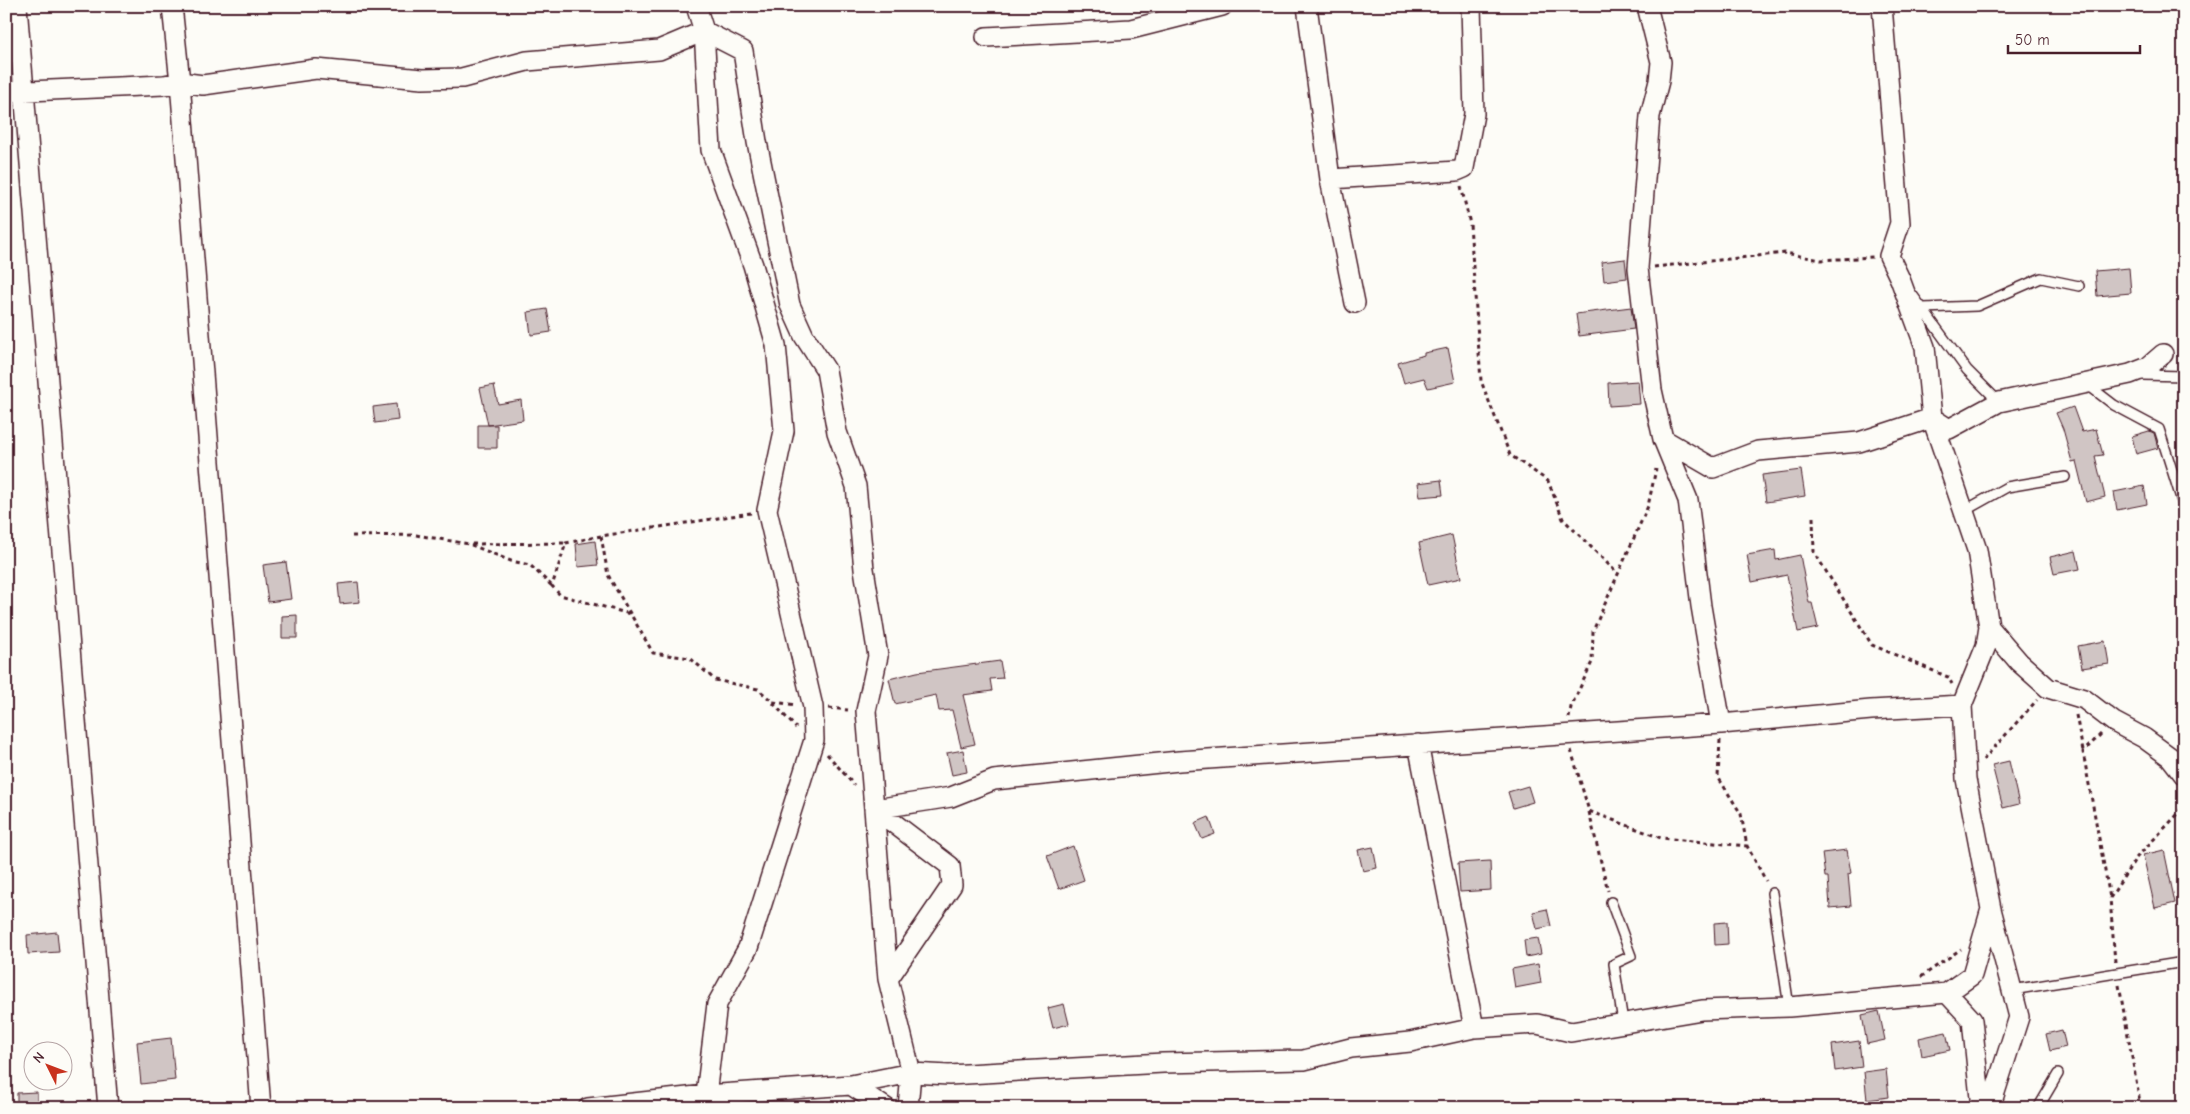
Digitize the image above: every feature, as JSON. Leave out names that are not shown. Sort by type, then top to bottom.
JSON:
[{"type":"street","points":[[17,6],[15,91],[108,1108]]},
{"type":"street","points":[[172,6],[180,82],[261,1108]]},
{"type":"street","points":[[696,6],[704,31],[711,150],[753,265],[776,345],[784,431],[767,510],[814,707],[814,740],[748,948],[717,1004],[706,1095]]},
{"type":"street","points":[[986,37],[1130,29],[1222,6]]},
{"type":"street","points":[[1307,6],[1330,179],[1355,303]]},
{"type":"street","points":[[1330,179],[1457,171],[1464,168],[1474,114],[1471,6]]},
{"type":"street","points":[[1647,6],[1660,62],[1659,81],[1650,116],[1638,268],[1652,390],[1662,439],[1688,500],[1701,606],[1721,724]]},
{"type":"street","points":[[1882,6],[1900,223],[1889,256],[1900,279],[1925,347],[1932,418],[1977,550],[1989,627],[1986,646],[1962,704],[1966,779],[1991,909],[2019,1017],[1990,1108]]},
{"type":"street","points":[[15,91],[164,85],[180,82],[203,85],[316,69],[422,79],[462,78],[527,61],[660,50],[704,31]]},
{"type":"street","points":[[704,31],[743,51],[757,142],[790,305],[804,336],[826,370],[837,432],[856,486],[864,569],[878,656],[866,712],[888,979],[911,1073],[908,1108]]},
{"type":"street","points":[[776,345],[790,305]]},
{"type":"street","points":[[1932,418],[1949,429],[1999,402],[2130,374],[2148,367],[2163,354]]},
{"type":"street","points":[[1662,439],[1713,468],[1758,451],[1859,442],[1932,418]]},
{"type":"street","points":[[1989,627],[2019,662],[2048,688],[2084,699],[2114,722],[2144,738],[2170,757],[2184,774]]},
{"type":"street","points":[[875,809],[951,797],[994,780],[1179,762],[1721,724],[1871,710],[1962,704]]},
{"type":"street","points":[[1418,744],[1474,1028]]},
{"type":"street","points":[[875,809],[950,866],[952,885],[888,979]]},
{"type":"street","points":[[588,1108],[639,1106],[706,1095],[851,1085],[911,1073],[948,1075],[1163,1063],[1304,1060],[1351,1048],[1410,1042],[1474,1028],[1536,1024],[1571,1032],[1702,1010],[1789,1007],[1947,993],[1972,975],[1991,909]]},
{"type":"street","points":[[1947,993],[1972,1020],[1981,1108]]},
{"type":"street","points":[[851,1085],[886,1108]]},
{"type":"lane","points":[[1923,308],[1977,306],[2041,278],[2079,286]]},
{"type":"lane","points":[[1900,279],[1923,308],[1966,370],[1999,402]]},
{"type":"lane","points":[[2130,374],[2184,376]]},
{"type":"lane","points":[[2086,383],[2114,405],[2158,429],[2184,508]]},
{"type":"lane","points":[[1964,511],[2007,487],[2065,477]]},
{"type":"lane","points":[[1772,893],[1789,1007]]},
{"type":"lane","points":[[1611,902],[1632,956],[1614,964],[1623,1022]]},
{"type":"lane","points":[[2012,990],[2184,962]]},
{"type":"lane","points":[[2038,1108],[2058,1074]]},
{"type":"path","points":[[1457,171],[1470,224],[1481,381],[1506,446],[1510,455],[1548,481],[1563,518],[1617,573]]},
{"type":"path","points":[[1638,268],[1785,253],[1821,260],[1889,256]]},
{"type":"path","points":[[1611,902],[1589,811],[1566,734],[1571,707],[1592,662],[1593,631],[1648,506],[1656,467]]},
{"type":"path","points":[[352,536],[416,536],[469,544],[566,543],[767,510]]},
{"type":"path","points":[[1814,518],[1814,552],[1872,645],[1948,677],[1962,704]]},
{"type":"path","points":[[601,536],[608,575],[653,653],[690,658],[716,680],[758,689],[773,702],[866,712]]},
{"type":"path","points":[[552,586],[566,543]]},
{"type":"path","points":[[469,544],[511,561],[530,565],[560,595],[631,614]]},
{"type":"path","points":[[1966,779],[2048,688]]},
{"type":"path","points":[[2084,699],[2075,710],[2110,898],[2116,973],[2141,1108]]},
{"type":"path","points":[[2083,752],[2114,722]]},
{"type":"path","points":[[1721,724],[1718,777],[1741,814],[1747,846],[1772,893]]},
{"type":"path","points":[[2110,898],[2136,858],[2178,814],[2184,803]]},
{"type":"path","points":[[1589,811],[1661,838],[1747,846]]},
{"type":"path","points":[[1915,982],[1984,933]]},
{"type":"building","points":[[1625,259],[1627,278],[1604,281],[1602,262]]},
{"type":"building","points":[[2129,268],[2131,293],[2097,296],[2095,271]]},
{"type":"building","points":[[1631,307],[1634,329],[1579,336],[1576,314]]},
{"type":"building","points":[[547,309],[551,332],[531,335],[528,312]]},
{"type":"building","points":[[1448,348],[1455,382],[1428,388],[1424,378],[1404,383],[1398,363],[1424,355],[1424,353]]},
{"type":"building","points":[[1638,381],[1640,404],[1609,406],[1608,383]]},
{"type":"building","points":[[494,385],[498,404],[521,400],[523,420],[488,425],[480,388]]},
{"type":"building","points":[[396,404],[398,420],[375,423],[373,407]]},
{"type":"building","points":[[2073,407],[2082,432],[2096,429],[2103,455],[2095,456],[2105,497],[2086,502],[2076,461],[2072,462],[2063,429],[2056,413]]},
{"type":"building","points":[[478,425],[497,425],[497,448],[478,448]]},
{"type":"building","points":[[2149,431],[2154,433],[2158,448],[2136,454],[2132,436]]},
{"type":"building","points":[[1801,470],[1805,496],[1766,502],[1762,475]]},
{"type":"building","points":[[1441,480],[1443,495],[1420,497],[1418,483]]},
{"type":"building","points":[[2144,486],[2147,504],[2117,510],[2114,492]]},
{"type":"building","points":[[1452,535],[1461,578],[1428,585],[1419,543]]},
{"type":"building","points":[[595,541],[598,565],[578,567],[576,544]]},
{"type":"building","points":[[1775,550],[1776,560],[1800,555],[1809,603],[1812,603],[1818,628],[1798,632],[1787,575],[1752,582],[1747,555]]},
{"type":"building","points":[[2076,551],[2080,569],[2054,574],[2050,557]]},
{"type":"building","points":[[286,562],[291,599],[268,602],[263,565]]},
{"type":"building","points":[[358,582],[360,602],[340,604],[338,584]]},
{"type":"building","points":[[297,615],[297,638],[282,638],[282,616]]},
{"type":"building","points":[[2105,641],[2109,664],[2082,668],[2078,646]]},
{"type":"building","points":[[1000,661],[1003,678],[990,679],[992,691],[963,695],[975,744],[961,747],[952,710],[939,711],[936,695],[895,704],[889,679],[917,672]]},
{"type":"building","points":[[963,750],[967,772],[952,775],[947,753]]},
{"type":"building","points":[[2009,761],[2019,804],[2003,808],[1992,765]]},
{"type":"building","points":[[1528,786],[1533,802],[1513,808],[1508,792]]},
{"type":"building","points":[[1209,817],[1215,834],[1202,839],[1195,823]]},
{"type":"building","points":[[1073,846],[1084,880],[1059,889],[1047,856]]},
{"type":"building","points":[[1373,847],[1377,868],[1363,871],[1358,850]]},
{"type":"building","points":[[1847,850],[1851,873],[1848,874],[1851,906],[1830,908],[1828,877],[1825,877],[1822,853]]},
{"type":"building","points":[[2164,850],[2175,903],[2155,908],[2143,855]]},
{"type":"building","points":[[1490,861],[1491,890],[1460,892],[1458,863]]},
{"type":"building","points":[[1547,909],[1551,926],[1537,929],[1533,912]]},
{"type":"building","points":[[1727,922],[1728,944],[1715,945],[1714,923]]},
{"type":"building","points":[[57,932],[59,952],[28,954],[27,935]]},
{"type":"building","points":[[1538,938],[1541,954],[1526,957],[1524,940]]},
{"type":"building","points":[[1538,964],[1541,983],[1515,988],[1512,969]]},
{"type":"building","points":[[1064,1004],[1069,1024],[1053,1028],[1048,1008]]},
{"type":"building","points":[[1879,1011],[1885,1040],[1867,1044],[1862,1015]]},
{"type":"building","points":[[2062,1030],[2066,1047],[2050,1051],[2046,1034]]},
{"type":"building","points":[[1946,1032],[1950,1050],[1922,1056],[1919,1038]]},
{"type":"building","points":[[171,1038],[175,1080],[141,1084],[137,1042]]},
{"type":"building","points":[[1859,1041],[1862,1067],[1835,1071],[1832,1045]]},
{"type":"building","points":[[1886,1069],[1889,1097],[1867,1100],[1864,1072]]},
{"type":"building","points":[[37,1092],[37,1108],[17,1108],[17,1093]]}]
